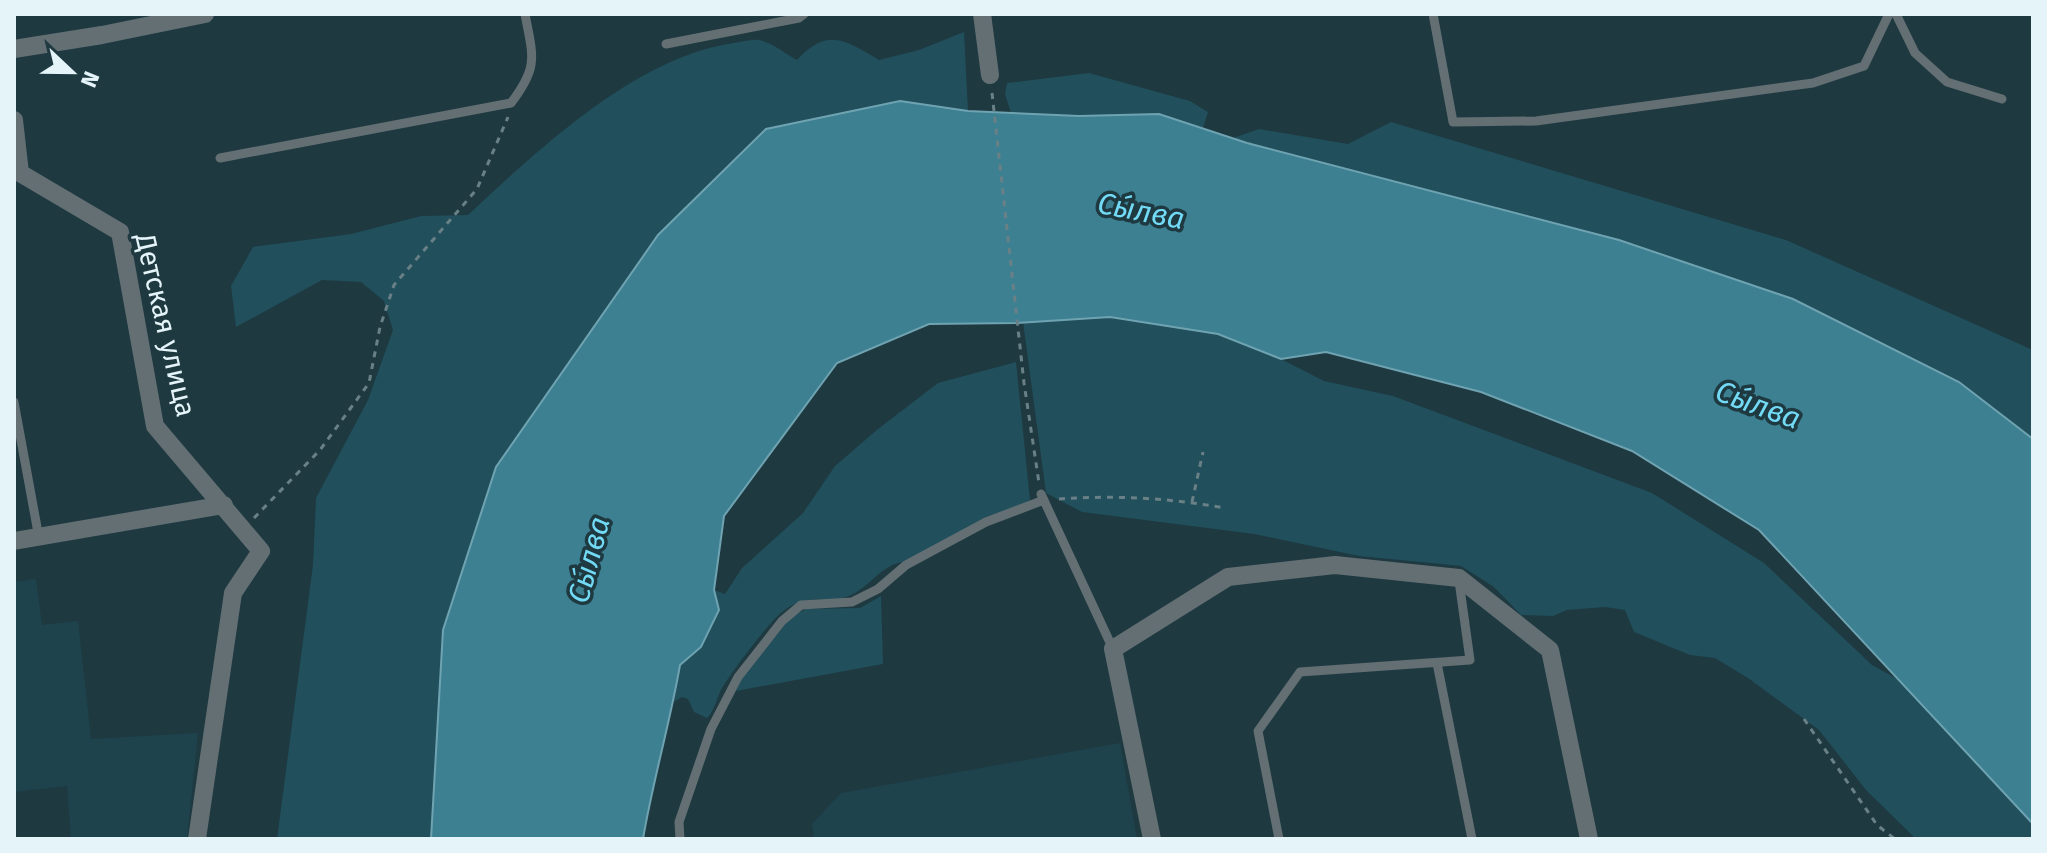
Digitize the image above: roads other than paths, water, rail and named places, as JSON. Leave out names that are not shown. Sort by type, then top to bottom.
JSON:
[{"type":"street","points":[[14,49],[205,14]]},
{"type":"street","points":[[982,14],[991,79]]},
{"type":"street","name":"Детская улица","points":[[14,120],[20,173],[120,232],[155,426],[261,551],[233,593],[197,839]]},
{"type":"street","points":[[14,541],[224,505]]},
{"type":"street","points":[[1152,839],[1113,649],[1228,577],[1335,565],[1459,578],[1550,650],[1589,839]]},
{"type":"lane","points":[[220,158],[511,103],[528,81],[533,61],[525,14]]},
{"type":"lane","points":[[666,44],[799,18],[804,14]]},
{"type":"lane","points":[[1433,14],[1453,122],[1536,121],[1813,83],[1864,66],[1889,14]]},
{"type":"lane","points":[[1896,14],[1915,53],[1947,82],[2002,99]]},
{"type":"lane","points":[[14,402],[39,538]]},
{"type":"lane","points":[[680,839],[679,822],[711,729],[738,677],[782,621],[801,605],[852,602],[878,589],[906,565],[986,522],[1042,497],[1113,649]]},
{"type":"lane","points":[[1279,839],[1258,731],[1300,672],[1470,660],[1459,578]]},
{"type":"lane","points":[[1437,663],[1472,839]]},
{"type":"water","name":"Сы́лва","points":[[900,101],[968,111],[1079,116],[1159,114],[1247,143],[1619,240],[1793,299],[1959,382],[2033,439],[2033,824],[1759,530],[1632,451],[1481,392],[1326,352],[1281,359],[1218,334],[1110,317],[1017,323],[929,324],[837,363],[724,516],[714,590],[719,610],[701,647],[680,665],[643,839],[431,839],[443,630],[496,467],[658,235],[766,129]]}]
